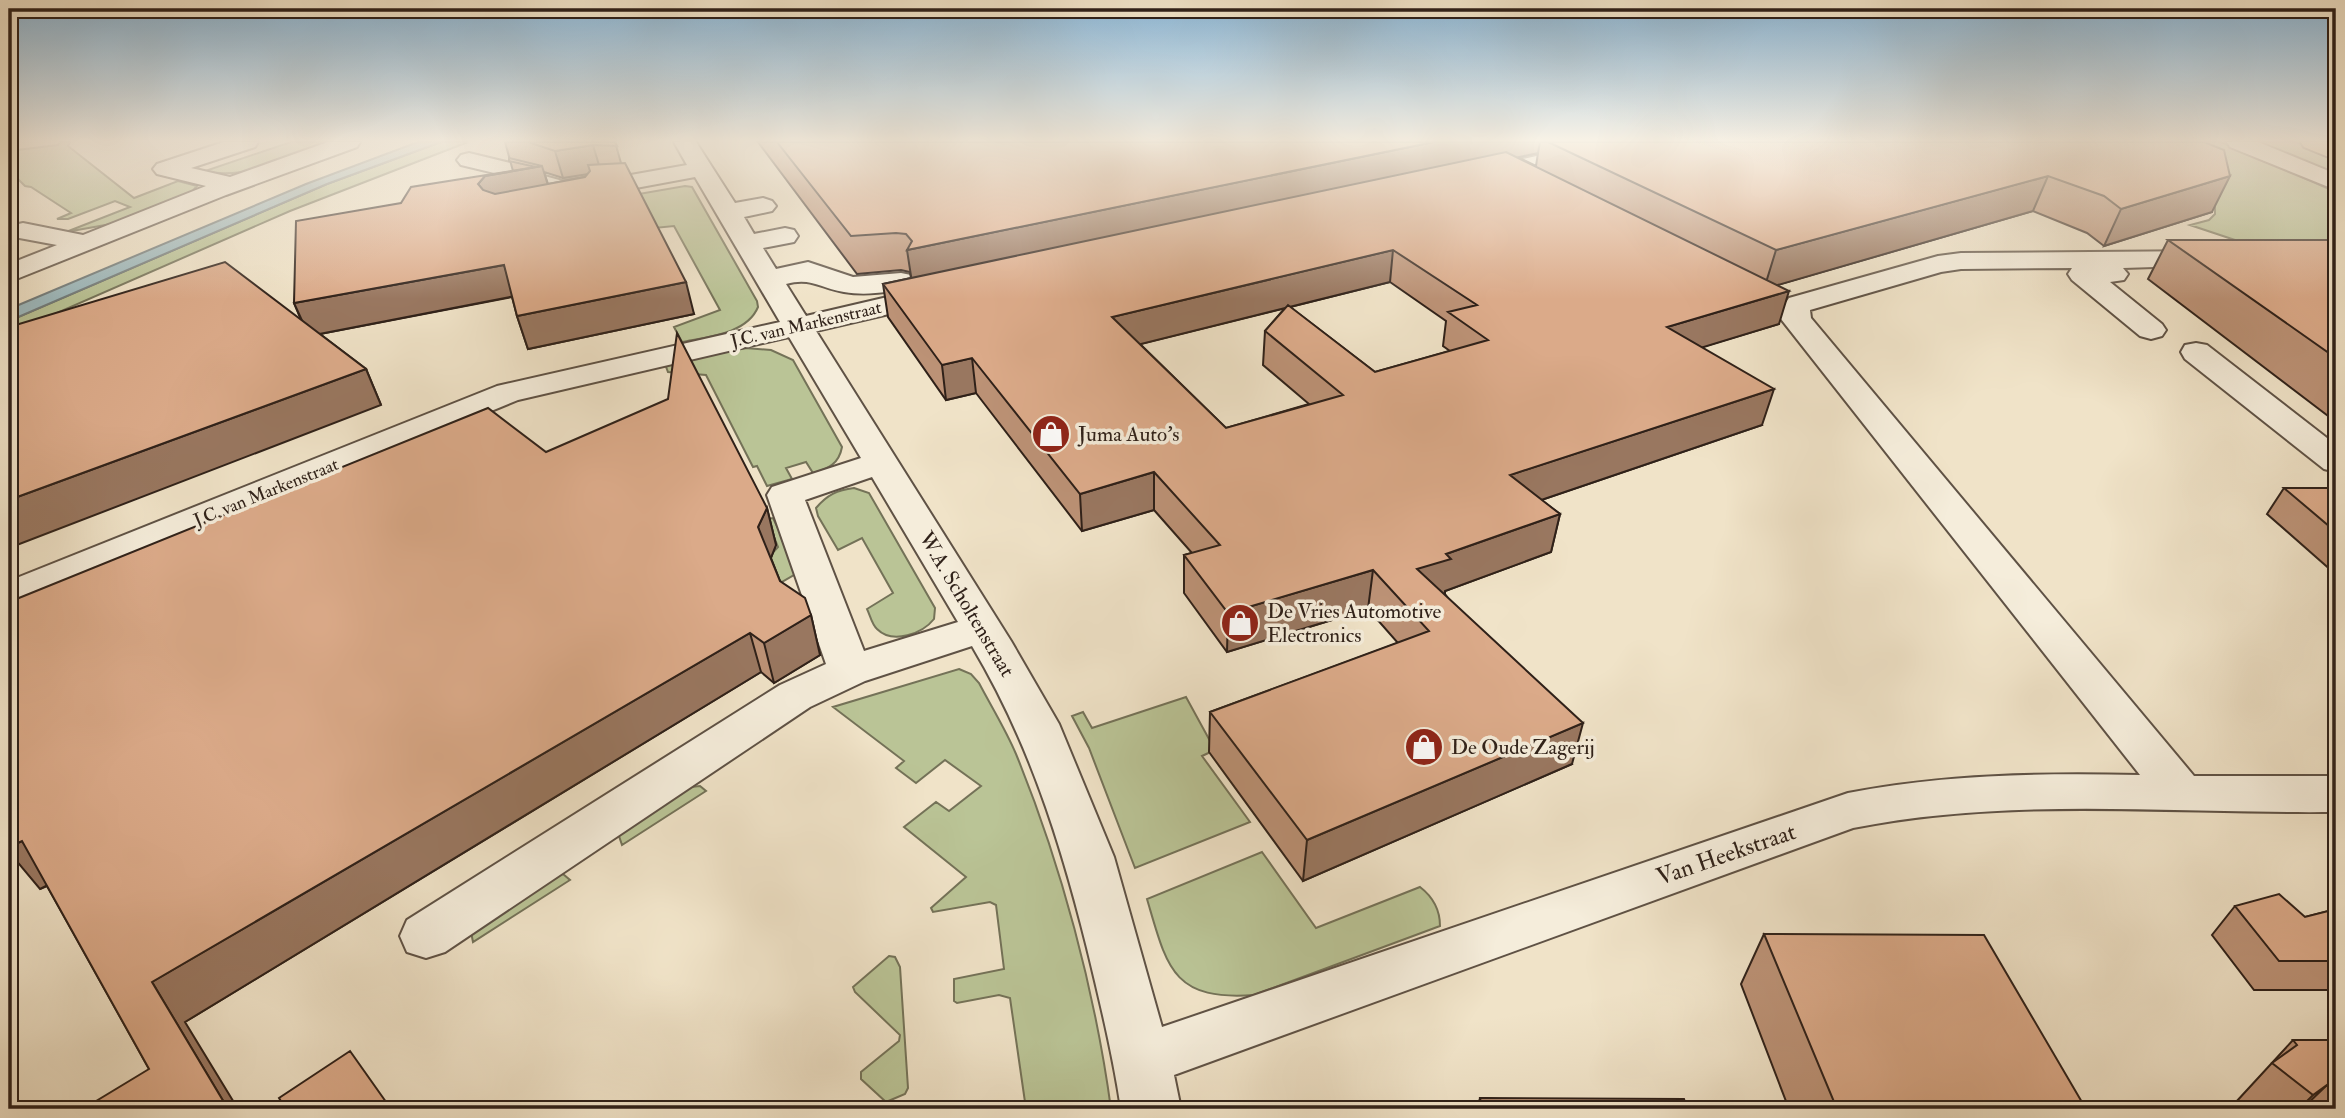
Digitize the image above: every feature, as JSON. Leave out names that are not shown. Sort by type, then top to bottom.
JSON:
[{"type":"street","points":[[9,274],[210,194]]},
{"type":"street","points":[[541,207],[603,194]]},
{"type":"street","name":"W.A. Scholtenstraat","points":[[718,194],[982,628],[1037,724],[1065,791],[1088,857],[1143,1059],[1151,1109]]},
{"type":"street","points":[[729,212],[763,206]]},
{"type":"street","points":[[23,231],[86,243]]},
{"type":"street","points":[[747,243],[785,236]]},
{"type":"street","points":[[2151,330],[2082,274],[2237,266],[1961,261],[1938,264],[1784,308],[1796,319],[2182,794]]},
{"type":"street","points":[[770,279],[808,270],[824,280],[887,295]]},
{"type":"street","name":"J.C. van Markenstraat","points":[[9,596],[508,393],[799,325],[887,295],[953,280]]},
{"type":"street","points":[[2196,352],[2336,462]]},
{"type":"street","points":[[850,671],[785,495],[882,462]]},
{"type":"street","points":[[426,936],[795,696],[850,671],[982,628]]},
{"type":"street","name":"Van Heekstraat","points":[[1143,1059],[1848,811],[1918,797],[2034,791],[2336,794]]},
{"type":"green space","points":[[42,194],[129,194],[134,198],[144,194],[190,194],[111,224],[66,232],[130,207],[115,201],[68,219],[57,219],[71,213]]},
{"type":"green space","points":[[303,194],[333,194],[9,334],[9,321]]},
{"type":"green space","points":[[638,194],[696,194],[757,301],[758,307],[753,316],[736,329],[682,342],[674,327],[720,310],[674,226],[624,231],[610,199]]},
{"type":"green space","points":[[2200,194],[2336,194],[2336,253],[2262,249],[2190,225],[2209,220],[2215,214],[2215,207]]},
{"type":"green space","points":[[745,348],[771,350],[793,360],[842,447],[832,465],[813,473],[806,462],[786,468],[792,479],[767,486],[757,466],[753,467],[706,375],[668,372],[665,364]]},
{"type":"green space","points":[[854,488],[869,493],[935,608],[934,619],[915,633],[891,636],[875,627],[867,609],[893,593],[862,538],[838,550],[818,516],[816,508],[828,496]]},
{"type":"green space","points":[[773,518],[799,572],[780,583],[767,559],[778,547],[767,519]]},
{"type":"green space","points":[[959,669],[971,674],[979,683],[1003,727],[1048,839],[1086,974],[1111,1109],[1026,1109],[1010,998],[999,995],[957,1003],[954,1001],[954,979],[1004,969],[996,905],[990,902],[933,912],[931,908],[966,877],[904,827],[936,802],[949,811],[981,786],[945,760],[916,783],[896,768],[904,761],[833,707]]},
{"type":"green space","points":[[1186,697],[1215,750],[1202,756],[1250,822],[1135,868],[1089,748],[1072,716],[1083,712],[1092,728]]},
{"type":"green space","points":[[700,786],[706,791],[622,845],[619,836],[624,827],[691,787]]},
{"type":"green space","points":[[1262,852],[1316,928],[1420,887],[1435,904],[1440,926],[1254,995],[1206,992],[1189,985],[1177,975],[1168,961],[1147,899]]},
{"type":"green space","points":[[563,874],[570,880],[473,942],[471,932],[554,875]]},
{"type":"green space","points":[[889,956],[895,957],[900,967],[908,1088],[905,1094],[886,1102],[861,1079],[861,1072],[899,1041],[900,1035],[853,987]]},
{"type":"water","points":[[282,194],[303,194],[9,321],[9,309]]},
{"type":"building","points":[[407,194],[641,194],[686,282],[517,316],[504,265],[294,303],[296,221],[401,203]]},
{"type":"building","points":[[818,194],[1179,194],[907,250],[912,241],[906,234],[851,236]]},
{"type":"building","points":[[1307,194],[1592,194],[1789,291],[1667,327],[1774,389],[1510,475],[1560,514],[1446,554],[1451,559],[1417,569],[1583,723],[1307,840],[1210,712],[1429,631],[1373,570],[1228,613],[1184,555],[1220,545],[1154,472],[1080,494],[972,358],[942,365],[883,284]],"holes":[[[1393,250],[1477,305],[1448,312],[1488,340],[1375,372],[1288,305],[1265,331],[1343,395],[1226,428],[1112,317]]]},
{"type":"building","points":[[1658,194],[1981,194],[1776,250]]},
{"type":"building","points":[[2099,194],[2170,194],[2121,209]]},
{"type":"building","points":[[2168,240],[2329,240],[2336,244],[2336,358]]},
{"type":"building","points":[[225,262],[366,369],[9,500],[9,327]]},
{"type":"building","points":[[677,333],[767,508],[758,527],[780,581],[805,598],[811,615],[764,643],[750,633],[152,982],[228,1109],[83,1109],[149,1069],[22,841],[9,847],[9,602],[488,408],[546,452],[668,399]]},
{"type":"building","points":[[2284,488],[2336,488],[2336,532]]},
{"type":"building","points":[[2279,894],[2305,917],[2336,909],[2336,961],[2279,961],[2235,906]]},
{"type":"building","points":[[1764,934],[1984,935],[2086,1109],[1837,1109]]},
{"type":"building","points":[[2293,1040],[2336,1040],[2336,1098],[2327,1085],[2313,1095],[2272,1063],[2297,1045]]},
{"type":"building","points":[[350,1051],[391,1109],[286,1109],[279,1098]]},
{"type":"building","points":[[1480,1098],[1684,1099],[1687,1109],[1482,1109]]},
{"type":"place","name":"Juma Auto's","points":[[1051,434]]},
{"type":"place","name":"De Vries Automotive Electronics","points":[[1240,623]]},
{"type":"place","name":"De Oude Zagerij","points":[[1424,747]]}]
